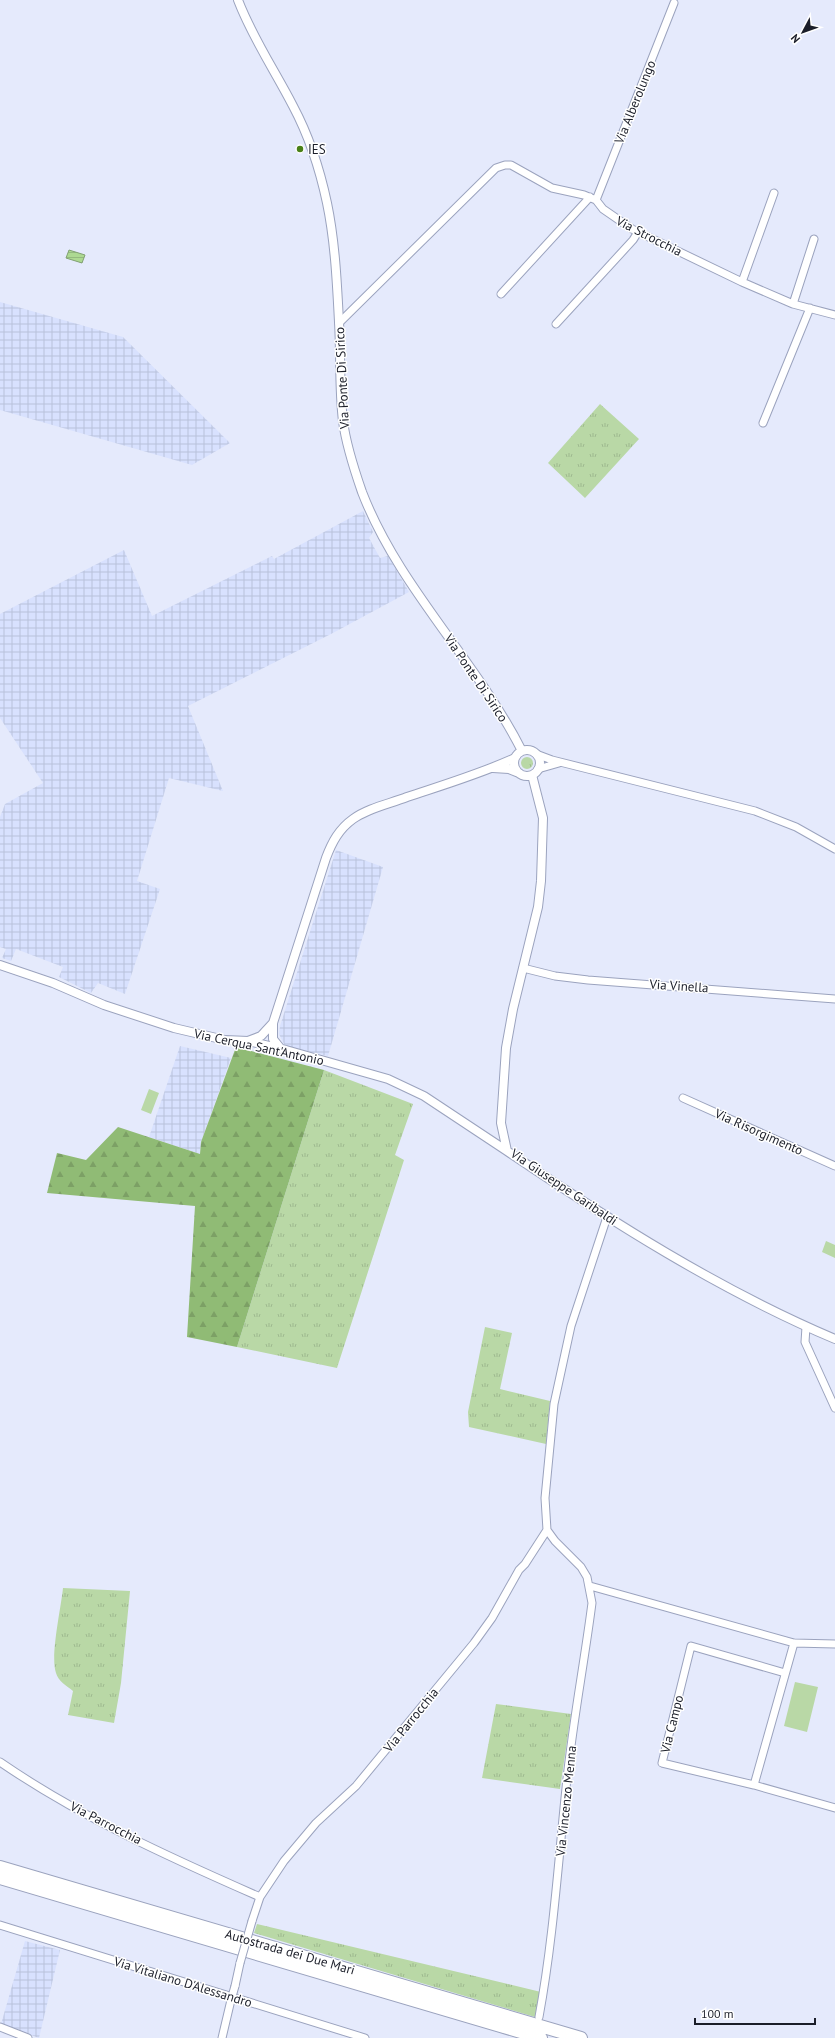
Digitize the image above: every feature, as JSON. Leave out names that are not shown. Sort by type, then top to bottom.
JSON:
[{"type":"highway","name":"Autostrada dei Due Mari","points":[[0,1867],[581,2038]]},
{"type":"highway","name":"Autostrada dei Due Mari","points":[[0,1878],[541,2038]]},
{"type":"street","name":"Via Ponte Di Sirico","points":[[238,0],[295,109],[316,162],[327,202],[332,232],[339,323],[343,422],[348,448],[363,494],[384,540],[396,560],[417,593],[502,714],[522,751]]},
{"type":"street","name":"Via Alberolungo","points":[[593,199],[674,3]]},
{"type":"street","points":[[339,323],[499,166],[511,165],[552,188],[593,199],[502,294]]},
{"type":"street","points":[[742,282],[774,193]]},
{"type":"street","name":"Via Strocchia","points":[[593,199],[603,210],[638,232],[742,282],[793,304],[835,315]]},
{"type":"street","points":[[556,324],[633,240],[638,232]]},
{"type":"street","points":[[793,304],[814,239]]},
{"type":"street","points":[[763,424],[810,308]]},
{"type":"street","points":[[281,1049],[273,1039],[273,1023],[326,858],[332,842],[342,829],[354,819],[375,808],[493,768],[515,758],[522,751],[529,750],[536,754],[561,762],[755,811],[796,827],[835,849]]},
{"type":"street","points":[[536,754],[539,760],[538,769]]},
{"type":"street","points":[[515,758],[515,768],[520,774]]},
{"type":"street","points":[[493,768],[510,769],[520,774],[532,775],[538,769],[561,762]]},
{"type":"street","name":"Via Giuseppe Garibaldi","points":[[532,775],[543,818],[543,844],[538,907],[513,1009],[502,1087],[501,1122],[507,1151],[607,1217],[710,1277],[806,1327],[835,1339]]},
{"type":"street","name":"Via Cerqua Sant'Antonio","points":[[0,965],[53,983],[104,1005],[174,1028],[225,1040],[248,1041],[388,1079],[424,1096],[507,1151]]},
{"type":"street","name":"Via Vinella","points":[[523,968],[555,976],[588,980],[835,999]]},
{"type":"street","points":[[248,1041],[261,1036],[273,1023]]},
{"type":"street","points":[[261,1036],[263,1045],[273,1039]]},
{"type":"street","name":"Via Risorgimento","points":[[683,1098],[835,1166]]},
{"type":"street","points":[[607,1217],[571,1326],[554,1404],[545,1498],[547,1530],[555,1541],[581,1568],[590,1586],[794,1643],[835,1644]]},
{"type":"street","points":[[806,1327],[805,1342],[835,1408]]},
{"type":"street","name":"Via Parrocchia","points":[[222,2038],[240,1963],[260,1898],[284,1861],[316,1823],[356,1786],[474,1643],[492,1618],[519,1570],[525,1564],[547,1530]]},
{"type":"street","name":"Via Vincenzo Menna","points":[[539,2016],[546,1978],[558,1878],[566,1787],[592,1603],[590,1586]]},
{"type":"street","points":[[794,1643],[754,1785],[835,1808]]},
{"type":"street","name":"Via Campo","points":[[754,1785],[662,1763],[691,1646],[785,1673]]},
{"type":"street","name":"Via Parrocchia","points":[[0,1762],[37,1787],[114,1829],[260,1898]]},
{"type":"street","name":"Via Vitaliano D'Alessandro","points":[[0,1925],[366,2038]]},
{"type":"street","points":[[0,2027],[28,2038]]},
{"type":"shaded area","points":[[69,250],[85,255],[82,263],[66,258]]},
{"type":"shaded area","points":[[0,302],[123,337],[230,443],[192,465],[0,410]]},
{"type":"shaded area","points":[[363,511],[373,532],[369,538],[380,558],[388,556],[409,592],[331,634],[188,706],[223,791],[169,778],[137,881],[160,889],[125,994],[98,983],[91,993],[59,977],[63,967],[16,949],[11,961],[2,958],[6,949],[0,947],[0,817],[5,804],[43,783],[0,718],[0,614],[124,550],[152,616],[272,556],[274,559]]},
{"type":"shaded area","points":[[336,850],[383,867],[328,1056],[285,1046],[279,1034],[280,1026]]},
{"type":"shaded area","points":[[180,1046],[231,1058],[201,1142],[200,1154],[149,1137]]},
{"type":"shaded area","points":[[25,1941],[60,1950],[39,2038],[1,2024]]},
{"type":"green space","points":[[600,404],[639,439],[585,498],[548,463]]},
{"type":"green space","points":[[529,757],[532,758],[532,768],[525,769],[522,768],[521,761],[522,758]]},
{"type":"green space","points":[[236,1047],[324,1070],[237,1347],[187,1337],[195,1206],[47,1193],[57,1153],[86,1160],[118,1127],[200,1154],[201,1142]]},
{"type":"green space","points":[[324,1070],[413,1104],[395,1155],[404,1160],[337,1368],[237,1347]]},
{"type":"green space","points":[[149,1089],[159,1093],[151,1114],[141,1110]]},
{"type":"green space","points":[[826,1241],[835,1245],[835,1258],[822,1252]]},
{"type":"green space","points":[[485,1327],[512,1333],[500,1389],[550,1401],[546,1444],[469,1427],[468,1412]]},
{"type":"green space","points":[[63,1588],[130,1591],[121,1683],[114,1723],[68,1715],[73,1691],[59,1678],[54,1666],[55,1644]]},
{"type":"green space","points":[[795,1682],[818,1687],[807,1732],[784,1726]]},
{"type":"green space","points":[[496,1704],[571,1714],[560,1789],[482,1778]]},
{"type":"green space","points":[[257,1924],[541,1992],[535,2017],[254,1933]]},
{"type":"place","name":"IES","points":[[300,149]]}]
